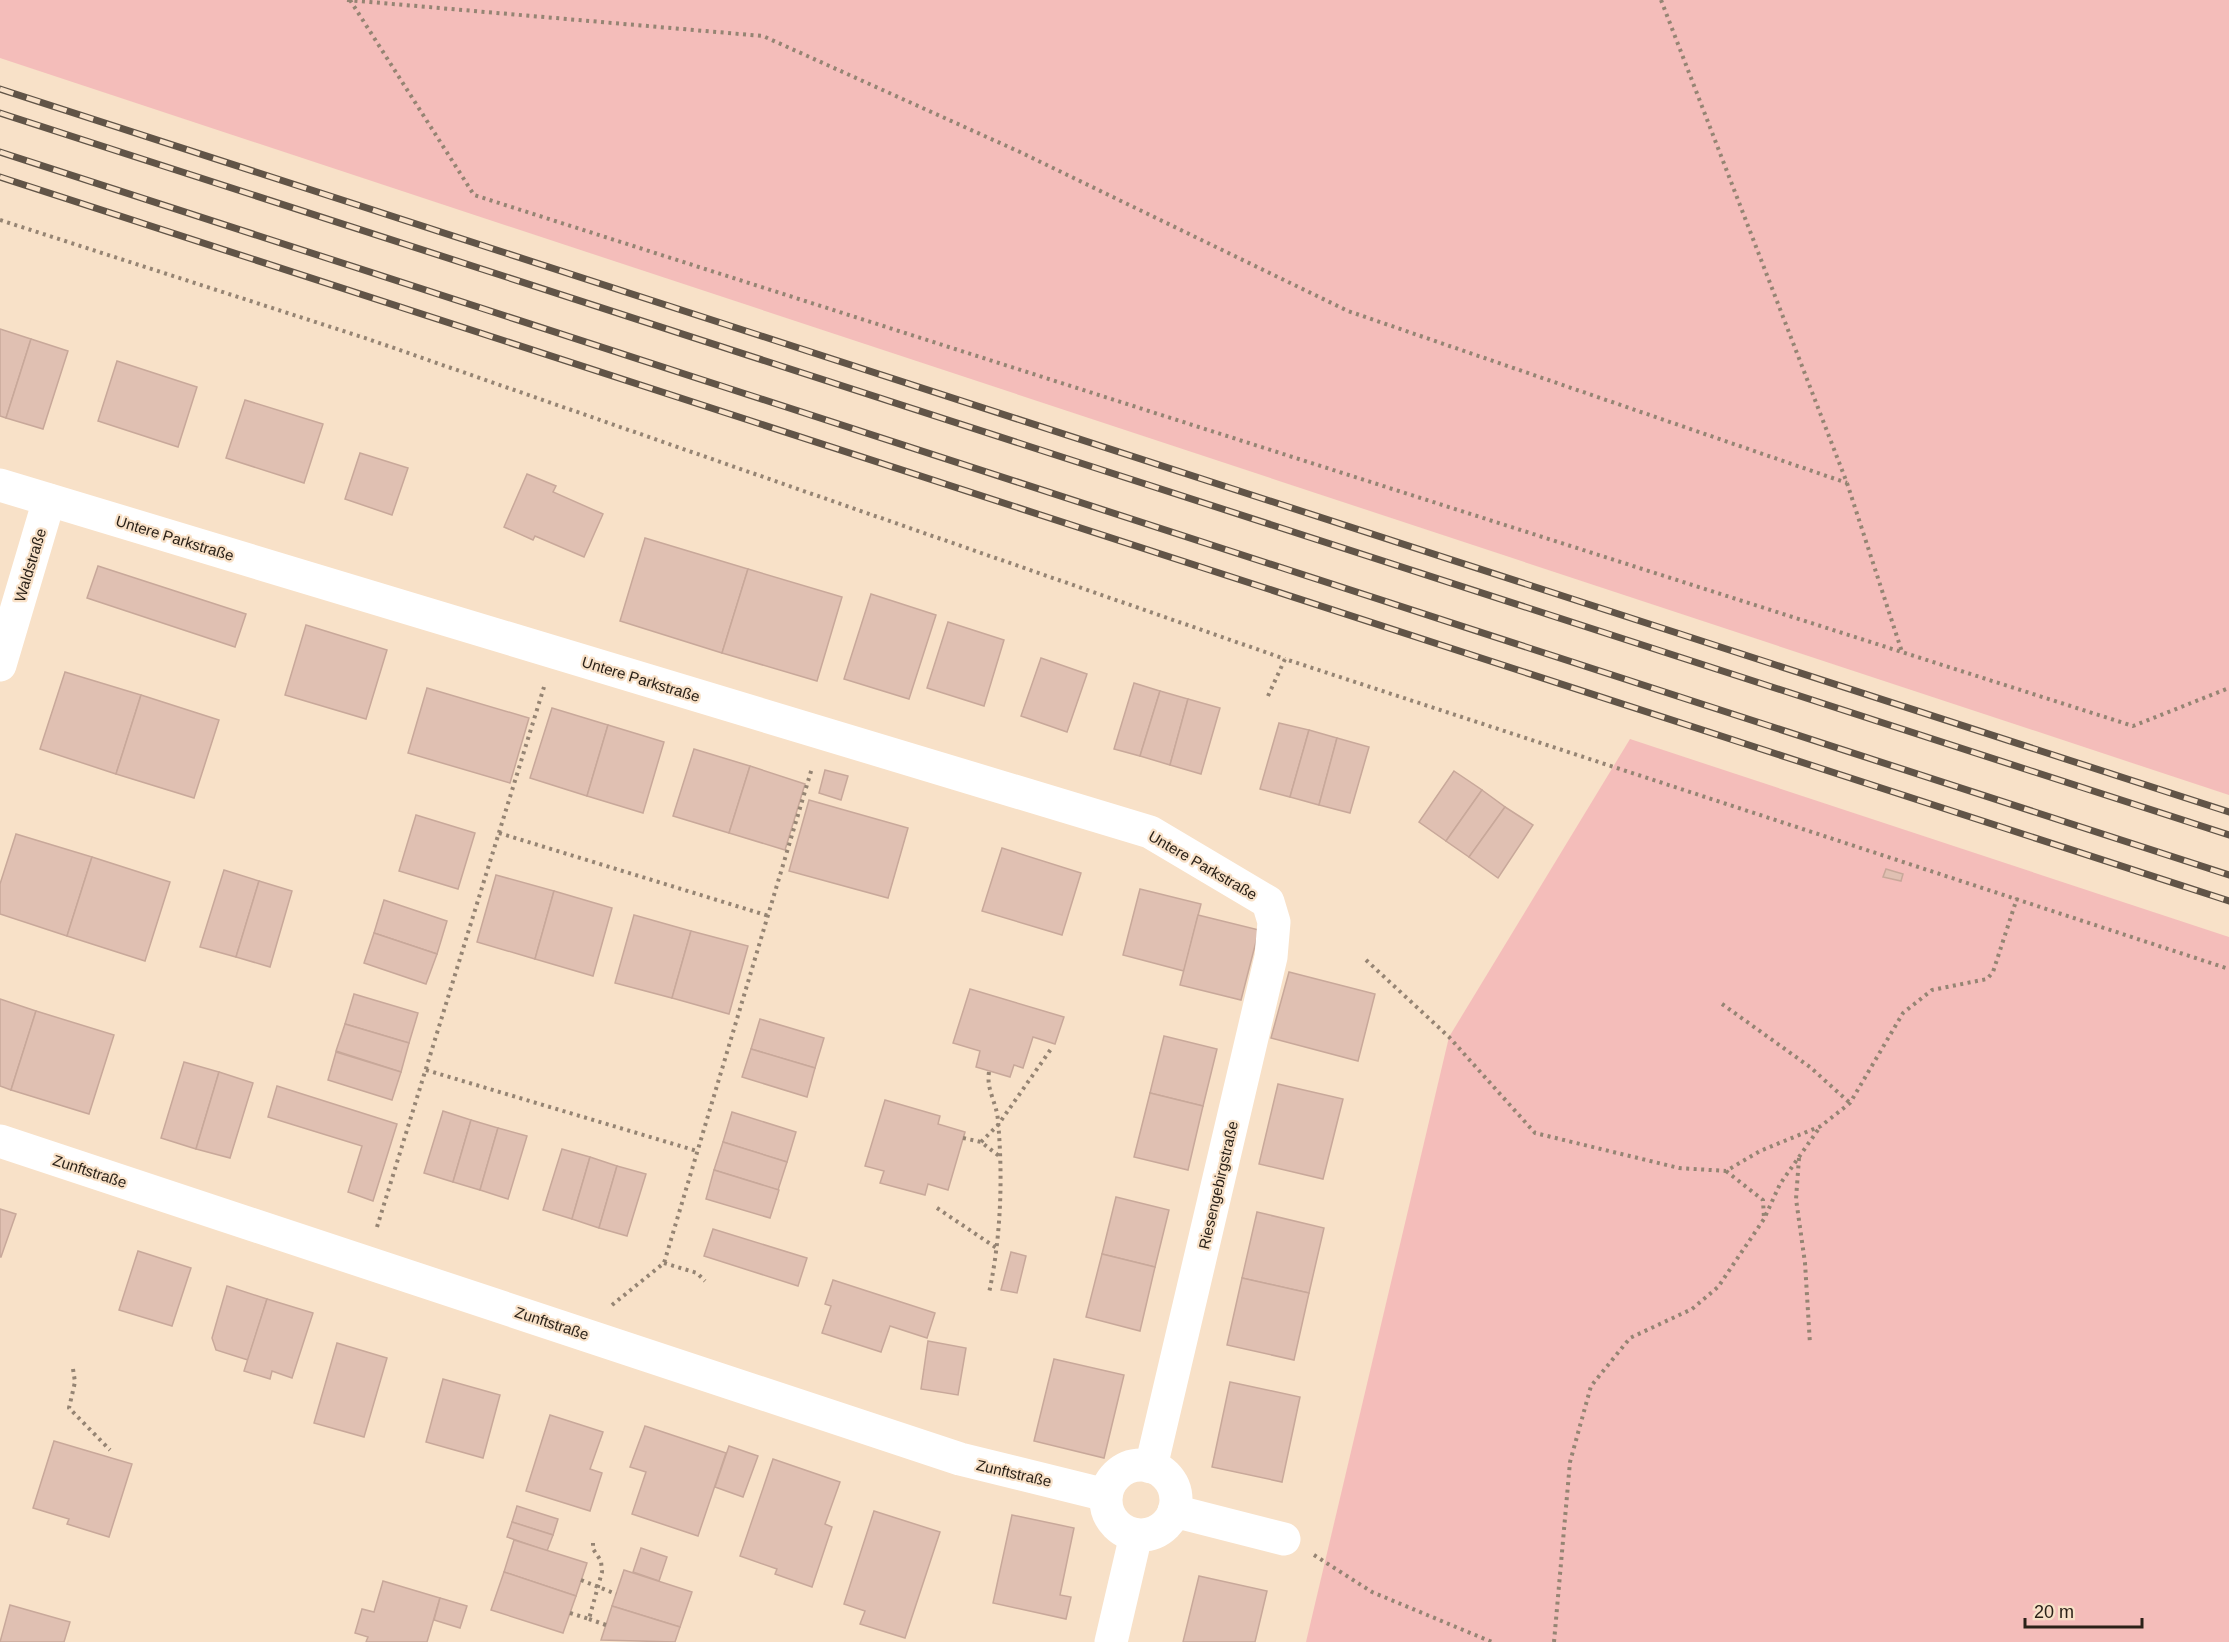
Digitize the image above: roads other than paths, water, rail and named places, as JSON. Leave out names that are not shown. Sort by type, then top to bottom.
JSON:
[{"type":"street","name":"Untere Parkstraße","points":[[0,485],[1150,832],[1268,902]]},
{"type":"street","name":"Waldstraße","points":[[0,665],[49,500]]},
{"type":"street","name":"Riesengebirgstraße","points":[[1151,1467],[1271,957],[1274,922],[1268,902]]},
{"type":"street","name":"Zunftstraße","points":[[0,1141],[960,1460],[1106,1494]]},
{"type":"street","points":[[1142,1465],[1151,1467],[1167,1477],[1172,1485],[1175,1493],[1174,1511],[1168,1522],[1159,1530],[1148,1535],[1136,1535],[1119,1528],[1113,1521],[1106,1504],[1106,1494],[1115,1477],[1123,1470],[1142,1465]]},
{"type":"street","points":[[1174,1511],[1284,1539]]},
{"type":"street","points":[[1111,1642],[1136,1535]]},
{"type":"railway","points":[[0,89],[2229,812]]},
{"type":"railway","points":[[0,113],[2229,835]]},
{"type":"railway","points":[[0,152],[2229,875]]},
{"type":"railway","points":[[0,177],[2229,901]]}]
